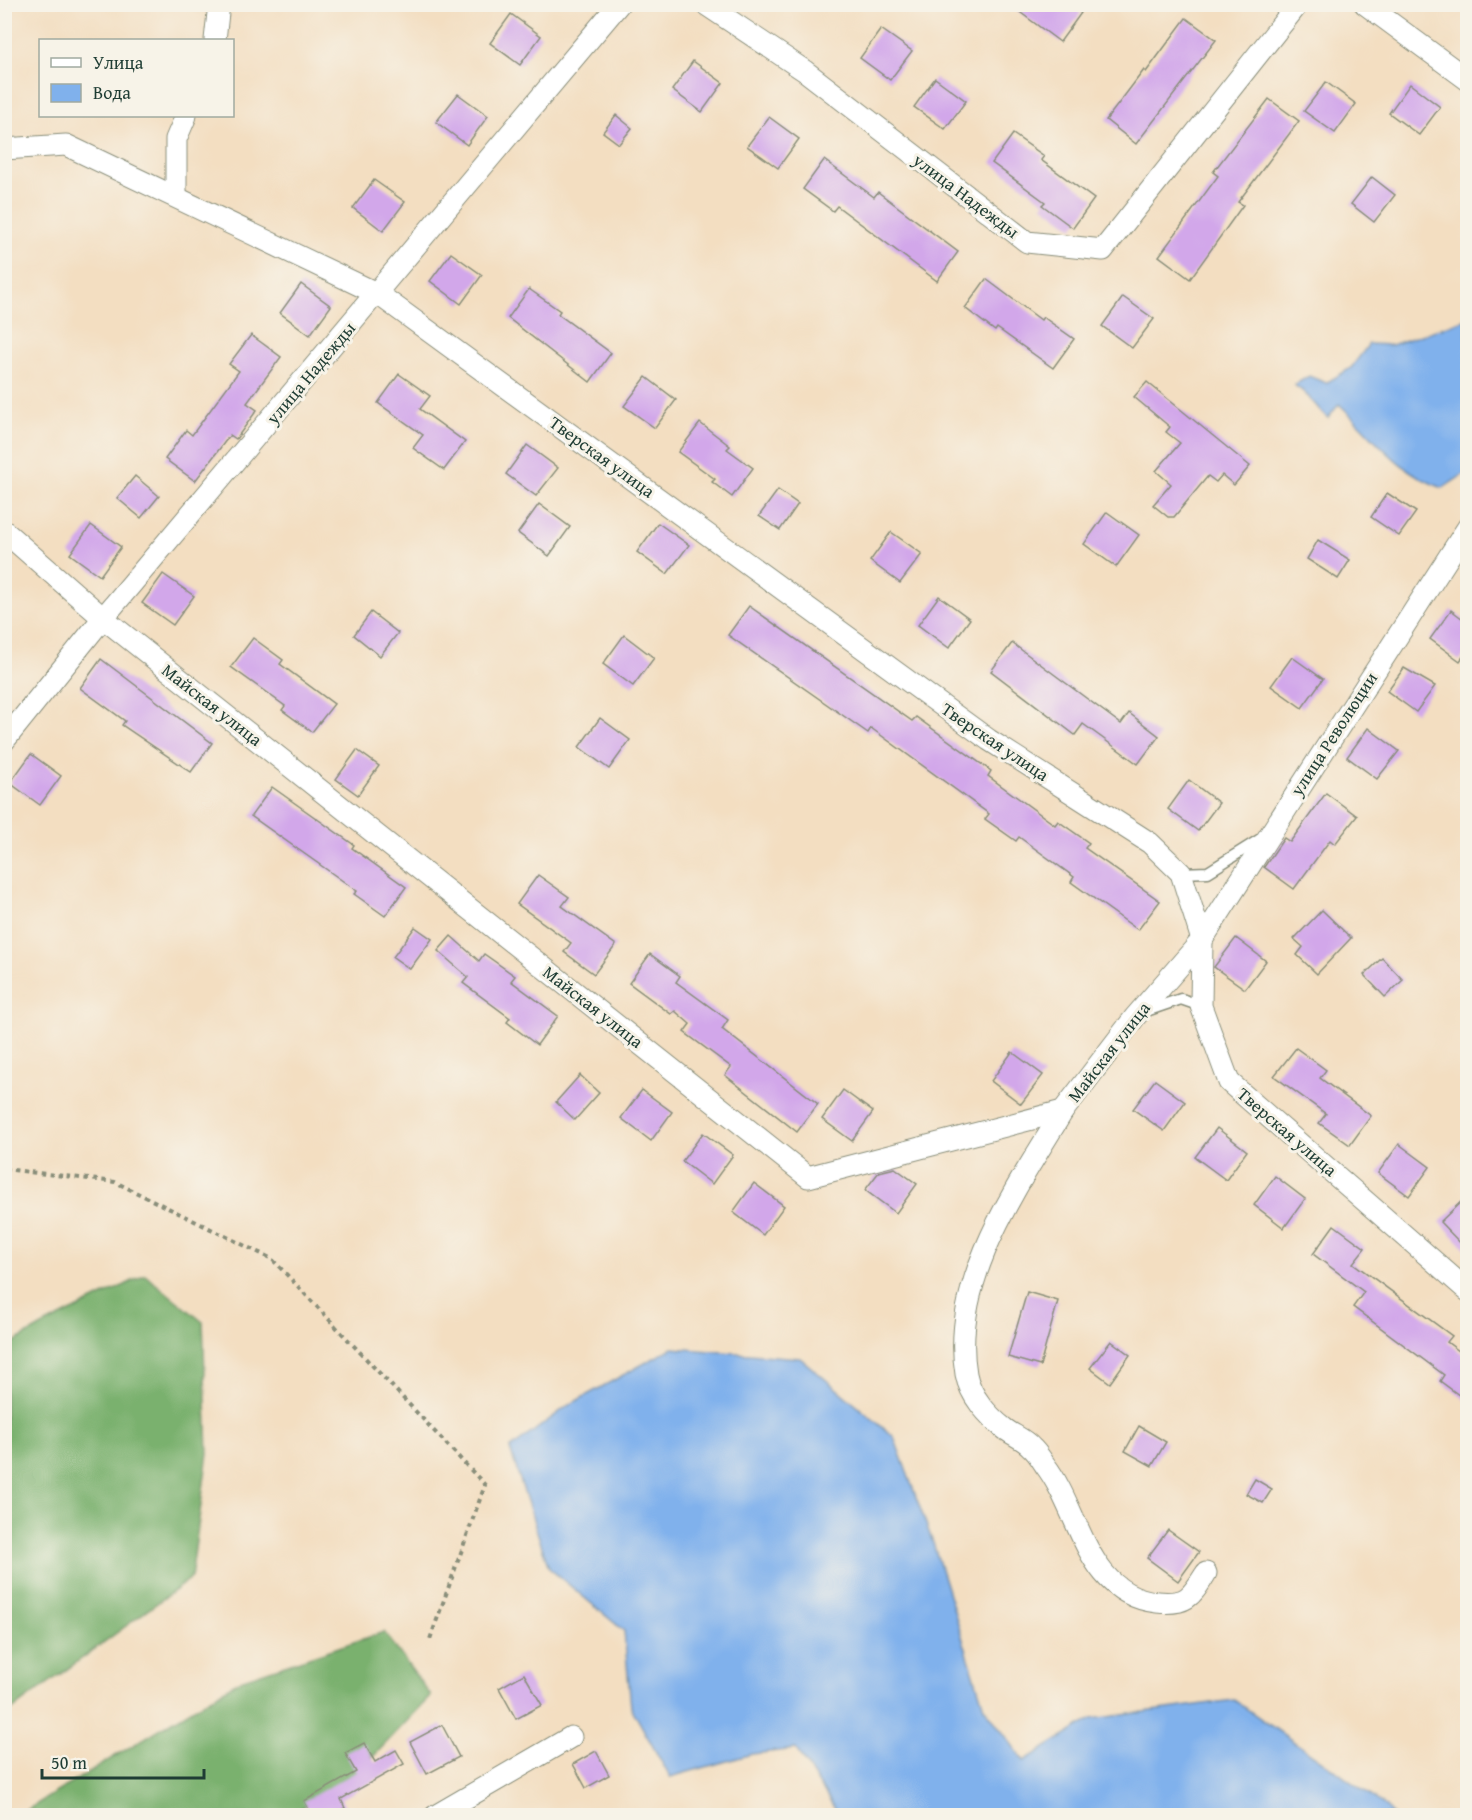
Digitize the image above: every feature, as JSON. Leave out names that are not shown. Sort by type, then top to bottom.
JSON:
[{"type":"street","points":[[215,39],[219,4]]},
{"type":"street","name":"улица Надежды","points":[[4,741],[103,618],[378,294],[619,4]]},
{"type":"street","name":"улица Надежды","points":[[705,4],[805,71],[1027,242],[1103,250],[1298,4]]},
{"type":"street","points":[[1365,4],[1467,80]]},
{"type":"street","points":[[176,195],[176,140],[186,117]]},
{"type":"street","name":"Тверская улица","points":[[4,149],[66,145],[176,195],[378,294],[989,740],[1150,843],[1182,873],[1202,940],[1201,1006],[1229,1082],[1467,1291]]},
{"type":"street","name":"улица Революции","points":[[1202,940],[1467,527]]},
{"type":"street","name":"Майская улица","points":[[4,531],[103,618],[808,1177],[1063,1111],[1135,1017],[1202,940]]},
{"type":"street","points":[[1063,1111],[996,1227],[969,1298],[964,1312],[966,1376],[979,1404],[1004,1428],[1031,1446],[1050,1471],[1095,1561],[1116,1588],[1153,1602],[1178,1604],[1193,1594],[1206,1573]]},
{"type":"street","points":[[435,1815],[571,1737]]},
{"type":"lane","points":[[1182,873],[1208,872],[1249,848],[1273,828]]},
{"type":"lane","points":[[1135,1017],[1181,999],[1201,1006]]},
{"type":"path","points":[[4,1169],[115,1182],[272,1258],[485,1485],[429,1642]]},
{"type":"green space","points":[[145,1275],[203,1322],[208,1453],[191,1578],[5,1715],[5,1347]]},
{"type":"green space","points":[[384,1632],[431,1696],[349,1782],[289,1815],[17,1816],[240,1680]]},
{"type":"water","points":[[1467,319],[1467,472],[1443,488],[1427,481],[1399,463],[1339,404],[1328,418],[1304,392],[1294,385],[1309,376],[1326,383],[1351,368],[1369,344],[1392,345]]},
{"type":"water","points":[[672,1348],[800,1358],[894,1437],[933,1543],[984,1707],[1024,1761],[1092,1719],[1234,1700],[1387,1807],[1393,1815],[839,1815],[796,1749],[752,1754],[670,1777],[631,1707],[624,1631],[549,1568],[510,1449],[569,1405]]},
{"type":"building","points":[[1009,4],[1069,4],[1081,13],[1060,42]]},
{"type":"building","points":[[511,14],[541,36],[520,65],[490,43]]},
{"type":"building","points":[[1186,18],[1216,40],[1136,144],[1106,120],[1144,70],[1146,72]]},
{"type":"building","points":[[881,29],[912,51],[890,80],[860,58]]},
{"type":"building","points":[[693,61],[723,83],[702,112],[672,90]]},
{"type":"building","points":[[935,78],[966,101],[945,129],[914,107]]},
{"type":"building","points":[[1326,82],[1356,104],[1335,133],[1304,111]]},
{"type":"building","points":[[1410,84],[1440,107],[1419,135],[1389,113]]},
{"type":"building","points":[[458,94],[488,116],[467,145],[436,122]]},
{"type":"building","points":[[1269,99],[1299,121],[1238,202],[1243,205],[1190,279],[1159,256],[1218,176],[1213,172]]},
{"type":"building","points":[[616,115],[632,128],[619,144],[603,132]]},
{"type":"building","points":[[769,117],[799,139],[778,168],[747,146]]},
{"type":"building","points":[[1013,134],[1044,156],[1041,160],[1094,199],[1073,228],[1042,205],[1045,202],[992,163]]},
{"type":"building","points":[[824,160],[874,197],[878,192],[958,252],[937,281],[837,206],[833,211],[803,189]]},
{"type":"building","points":[[1372,177],[1395,195],[1374,222],[1351,204]]},
{"type":"building","points":[[374,180],[405,202],[383,231],[353,208]]},
{"type":"building","points":[[451,253],[482,275],[461,304],[430,281]]},
{"type":"building","points":[[986,279],[1041,320],[1043,317],[1074,339],[1053,368],[997,328],[995,331],[965,308]]},
{"type":"building","points":[[301,284],[331,306],[310,335],[280,313]]},
{"type":"building","points":[[529,289],[560,311],[558,314],[611,353],[590,382],[508,318]]},
{"type":"building","points":[[1123,297],[1154,319],[1132,348],[1102,326]]},
{"type":"building","points":[[251,335],[281,357],[247,403],[257,410],[236,439],[230,435],[195,481],[165,459],[186,430],[192,435],[239,371],[229,364]]},
{"type":"building","points":[[399,374],[430,396],[420,409],[465,442],[444,470],[413,448],[423,435],[378,403]]},
{"type":"building","points":[[646,377],[676,400],[655,428],[624,406]]},
{"type":"building","points":[[1147,382],[1250,466],[1234,485],[1222,475],[1216,482],[1208,476],[1174,517],[1168,517],[1153,505],[1171,484],[1156,471],[1180,443],[1166,432],[1170,427],[1134,397]]},
{"type":"building","points":[[700,423],[730,446],[727,449],[753,468],[732,497],[712,482],[715,479],[678,452]]},
{"type":"building","points":[[527,445],[558,468],[536,496],[506,474]]},
{"type":"building","points":[[135,476],[159,496],[141,518],[117,498]]},
{"type":"building","points":[[778,490],[798,504],[780,530],[759,516]]},
{"type":"building","points":[[1387,493],[1416,512],[1399,536],[1371,517]]},
{"type":"building","points":[[539,504],[570,527],[549,556],[518,533]]},
{"type":"building","points":[[1107,512],[1139,535],[1116,567],[1084,544]]},
{"type":"building","points":[[658,523],[689,545],[667,574],[637,552]]},
{"type":"building","points":[[91,525],[121,547],[100,576],[70,554]]},
{"type":"building","points":[[891,532],[922,554],[900,583],[870,561]]},
{"type":"building","points":[[1318,540],[1350,560],[1338,579],[1307,559]]},
{"type":"building","points":[[163,574],[194,596],[173,625],[142,603]]},
{"type":"building","points":[[939,596],[970,619],[949,648],[918,625]]},
{"type":"building","points":[[749,606],[912,721],[916,717],[991,771],[988,776],[1055,825],[1058,821],[1089,843],[1085,848],[1160,901],[1138,930],[1071,882],[1074,877],[1019,837],[1016,841],[985,819],[989,814],[871,728],[868,733],[728,635]]},
{"type":"building","points":[[1451,610],[1467,622],[1467,651],[1460,661],[1430,639]]},
{"type":"building","points":[[371,612],[398,633],[380,656],[354,635]]},
{"type":"building","points":[[624,635],[654,658],[633,686],[603,664]]},
{"type":"building","points":[[253,638],[283,660],[280,664],[334,704],[312,732],[282,710],[285,706],[231,667]]},
{"type":"building","points":[[1012,643],[1121,724],[1129,713],[1159,736],[1138,764],[1083,724],[1075,735],[991,671]]},
{"type":"building","points":[[1292,657],[1323,679],[1302,708],[1271,686]]},
{"type":"building","points":[[101,659],[212,743],[191,772],[122,725],[125,721],[80,688]]},
{"type":"building","points":[[1404,668],[1435,686],[1416,712],[1387,691]]},
{"type":"building","points":[[600,718],[630,740],[609,769],[579,747]]},
{"type":"building","points":[[1368,728],[1399,751],[1377,779],[1347,757]]},
{"type":"building","points":[[357,750],[379,766],[358,795],[336,779]]},
{"type":"building","points":[[31,754],[61,776],[40,805],[10,783]]},
{"type":"building","points":[[1189,780],[1219,803],[1198,831],[1168,809]]},
{"type":"building","points":[[272,787],[354,845],[352,848],[406,887],[385,916],[354,894],[357,891],[251,816]]},
{"type":"building","points":[[1326,793],[1357,816],[1335,844],[1330,840],[1294,889],[1264,867],[1284,838],[1290,842]]},
{"type":"building","points":[[538,875],[569,897],[562,906],[616,945],[594,974],[564,952],[571,943],[517,904]]},
{"type":"building","points":[[1322,910],[1351,938],[1317,974],[1297,955],[1303,947],[1294,939]]},
{"type":"building","points":[[415,927],[432,939],[410,969],[393,957]]},
{"type":"building","points":[[451,936],[479,961],[484,954],[515,976],[511,981],[558,1016],[537,1045],[507,1022],[510,1018],[463,983],[468,977],[438,951]]},
{"type":"building","points":[[1236,938],[1266,961],[1245,989],[1214,967]]},
{"type":"building","points":[[650,954],[680,976],[676,982],[728,1020],[722,1029],[818,1104],[797,1132],[725,1075],[731,1067],[684,1032],[690,1024],[675,1011],[671,1014],[629,983]]},
{"type":"building","points":[[1382,958],[1403,980],[1385,997],[1364,975]]},
{"type":"building","points":[[1296,1048],[1326,1070],[1320,1078],[1371,1116],[1350,1145],[1319,1123],[1326,1114],[1274,1076]]},
{"type":"building","points":[[1012,1052],[1043,1075],[1021,1104],[991,1081]]},
{"type":"building","points":[[580,1075],[599,1093],[575,1120],[556,1102]]},
{"type":"building","points":[[1155,1080],[1185,1102],[1164,1131],[1133,1109]]},
{"type":"building","points":[[642,1090],[672,1112],[651,1141],[621,1118]]},
{"type":"building","points":[[843,1090],[873,1112],[852,1141],[822,1119]]},
{"type":"building","points":[[1217,1128],[1247,1151],[1226,1180],[1195,1157]]},
{"type":"building","points":[[703,1133],[733,1155],[712,1184],[682,1161]]},
{"type":"building","points":[[1399,1144],[1430,1167],[1409,1196],[1378,1173]]},
{"type":"building","points":[[895,1168],[917,1184],[896,1213],[865,1190],[879,1172]]},
{"type":"building","points":[[1275,1176],[1305,1199],[1284,1228],[1254,1205]]},
{"type":"building","points":[[754,1183],[784,1206],[763,1235],[733,1212]]},
{"type":"building","points":[[1467,1196],[1467,1250],[1440,1222]]},
{"type":"building","points":[[1334,1225],[1365,1248],[1353,1263],[1452,1336],[1447,1342],[1467,1357],[1467,1401],[1440,1381],[1444,1375],[1353,1307],[1364,1292],[1313,1254]]},
{"type":"building","points":[[1027,1292],[1058,1301],[1040,1366],[1008,1357]]},
{"type":"building","points":[[1111,1341],[1130,1355],[1110,1383],[1090,1368]]},
{"type":"building","points":[[1139,1426],[1166,1442],[1152,1466],[1125,1451]]},
{"type":"building","points":[[1255,1479],[1272,1489],[1263,1503],[1246,1494]]},
{"type":"building","points":[[1168,1530],[1199,1552],[1178,1581],[1147,1558]]},
{"type":"building","points":[[524,1674],[542,1705],[516,1719],[499,1688]]},
{"type":"building","points":[[442,1725],[459,1757],[427,1774],[410,1742]]},
{"type":"building","points":[[364,1743],[375,1762],[396,1750],[404,1764],[341,1799],[345,1808],[341,1810],[343,1815],[312,1815],[304,1801],[356,1772],[345,1753]]},
{"type":"building","points":[[596,1751],[609,1775],[586,1788],[573,1764]]}]
